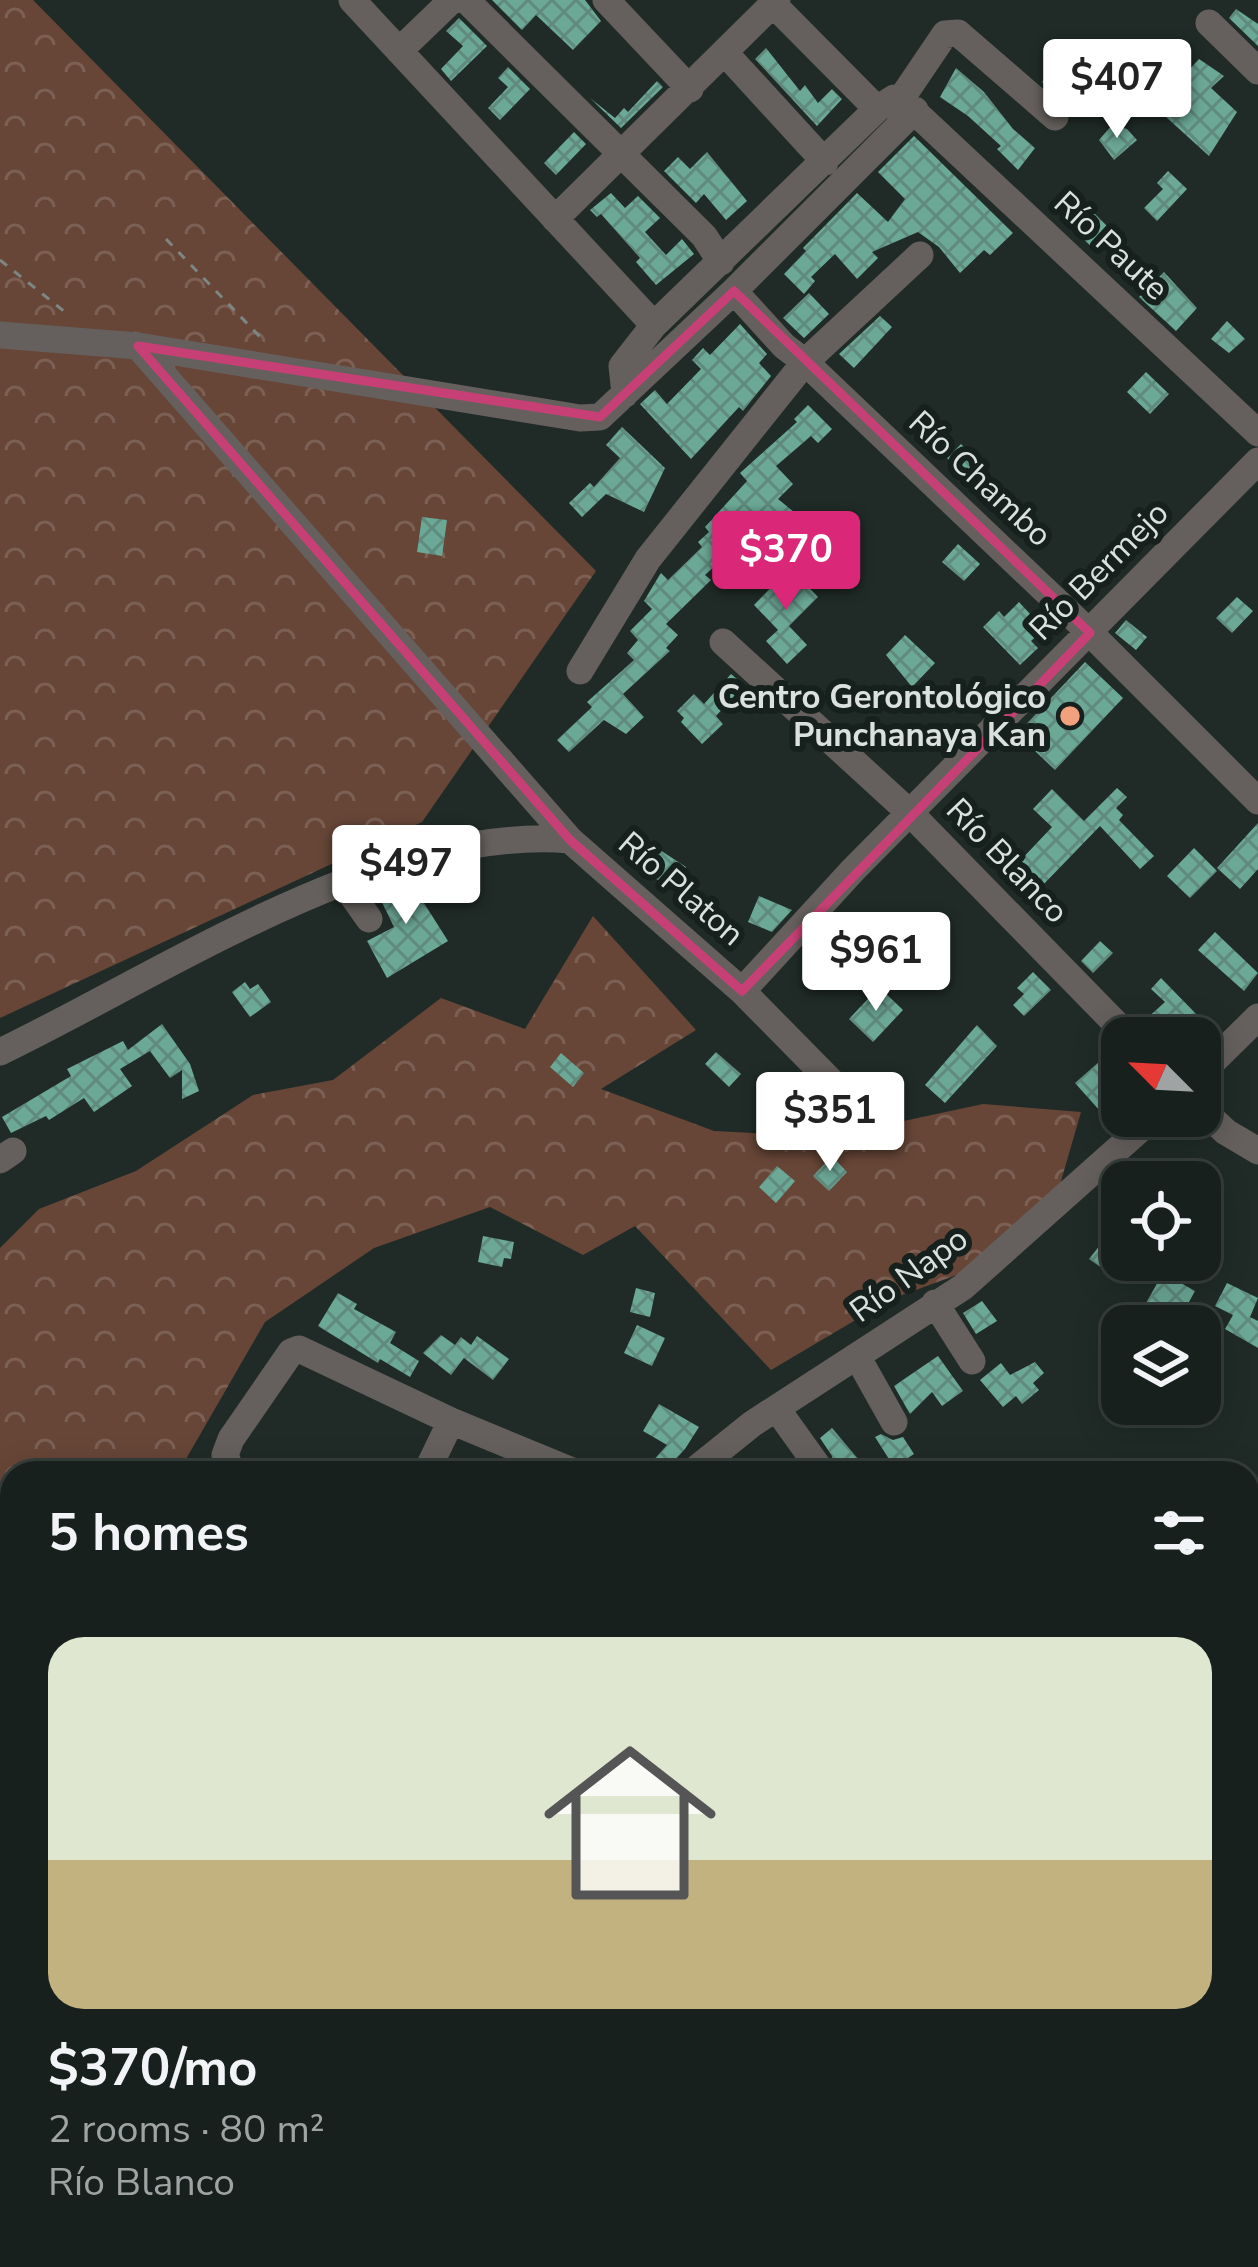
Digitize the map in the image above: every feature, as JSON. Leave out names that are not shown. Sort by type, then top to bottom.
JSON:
[{"type":"street","points":[[352,0],[654,325]]},
{"type":"street","points":[[399,51],[452,0]]},
{"type":"street","points":[[466,0],[704,236],[721,262]]},
{"type":"street","points":[[606,0],[690,89]]},
{"type":"street","points":[[555,219],[618,153],[726,54],[763,6]]},
{"type":"street","name":"Río Paute","points":[[763,6],[898,106],[1258,434]]},
{"type":"street","points":[[1210,23],[1258,70]]},
{"type":"street","points":[[0,334],[138,346],[580,418],[601,417],[734,291],[898,106],[945,34],[958,33],[1055,117]]},
{"type":"street","points":[[726,54],[825,162]]},
{"type":"street","points":[[625,394],[622,366],[654,325],[825,162],[898,106]]},
{"type":"street","points":[[580,670],[648,560],[805,362],[920,255]]},
{"type":"street","name":"Río Chambo","points":[[734,291],[784,346],[1090,633],[1258,801]]},
{"type":"street","points":[[138,346],[569,840]]},
{"type":"street","name":"Río Bermejo","points":[[742,991],[910,813],[1258,461]]},
{"type":"street","name":"Río Blanco","points":[[723,642],[910,813],[1109,1017]]},
{"type":"street","name":"Río Platon","points":[[0,1052],[249,925],[374,870],[508,837],[569,840],[742,991],[873,1124]]},
{"type":"street","points":[[343,882],[369,919]]},
{"type":"street","points":[[1221,1053],[1258,1017]]},
{"type":"street","points":[[1221,1127],[1258,1151]]},
{"type":"street","name":"Río Napo","points":[[707,1461],[777,1408],[963,1287],[1131,1137]]},
{"type":"street","points":[[934,1303],[973,1361]]},
{"type":"street","points":[[228,1461],[231,1439],[291,1352],[299,1349],[548,1461]]},
{"type":"street","points":[[857,1356],[895,1422]]},
{"type":"street","points":[[777,1408],[814,1461]]},
{"type":"street","points":[[432,1461],[451,1421]]},
{"type":"path","points":[[166,238],[261,339]]},
{"type":"path","points":[[0,260],[70,316]]},
{"type":"highlighted area","points":[[734,291],[1090,633],[742,991],[570,840],[138,346],[600,417]]},
{"type":"green space","points":[[0,0],[33,0],[596,571],[422,822],[0,1018]]},
{"type":"green space","points":[[593,916],[696,1030],[601,1089],[714,1131],[829,1137],[983,1104],[1081,1112],[1048,1226],[965,1272],[891,1299],[771,1370],[635,1226],[583,1255],[490,1207],[374,1248],[265,1322],[186,1461],[0,1461],[0,1248],[39,1209],[136,1171],[253,1095],[333,1080],[441,998],[525,1029]]},
{"type":"building","points":[[492,0],[585,0],[601,21],[573,50],[536,15],[522,30]]},
{"type":"building","points":[[1236,9],[1258,24],[1258,46],[1229,18]]},
{"type":"building","points":[[459,18],[487,46],[451,81],[441,69],[463,46],[446,31]]},
{"type":"building","points":[[766,48],[800,91],[805,85],[818,103],[832,89],[842,99],[817,126],[755,59]]},
{"type":"building","points":[[1199,59],[1224,76],[1211,88],[1237,112],[1209,156],[1155,107]]},
{"type":"building","points":[[1056,64],[1076,81],[1058,96],[1042,82]]},
{"type":"building","points":[[508,67],[530,89],[500,120],[488,108],[508,87],[498,78]]},
{"type":"building","points":[[956,68],[1035,148],[1018,170],[997,149],[1001,146],[940,97]]},
{"type":"building","points":[[657,81],[663,87],[621,128],[590,98],[615,118],[624,108],[628,112]]},
{"type":"building","points":[[1112,125],[1127,129],[1137,140],[1114,160],[1099,140]]},
{"type":"building","points":[[574,132],[586,144],[556,175],[544,163]]},
{"type":"building","points":[[914,136],[1013,233],[990,255],[984,250],[960,273],[939,247],[918,232],[872,252],[878,258],[857,279],[835,254],[811,277],[815,281],[804,294],[784,274],[857,193],[888,222],[905,199],[878,172]]},
{"type":"building","points":[[707,152],[747,201],[726,220],[704,194],[696,203],[664,171],[678,157],[690,169]]},
{"type":"building","points":[[1168,171],[1187,189],[1157,221],[1144,208],[1163,189],[1157,183]]},
{"type":"building","points":[[611,193],[625,208],[638,196],[660,218],[645,232],[666,255],[682,239],[694,254],[656,285],[636,262],[640,258],[601,214],[597,217],[590,210]]},
{"type":"building","points":[[1090,209],[1116,235],[1098,253],[1072,228]]},
{"type":"building","points":[[1164,272],[1197,308],[1176,331],[1139,297]]},
{"type":"building","points":[[809,293],[829,314],[804,338],[783,318]]},
{"type":"building","points":[[880,316],[892,327],[854,368],[839,354]]},
{"type":"building","points":[[1227,321],[1245,339],[1229,353],[1211,339]]},
{"type":"building","points":[[740,324],[767,354],[759,363],[771,376],[743,411],[739,407],[691,459],[640,404],[655,390],[667,404],[701,369],[692,360],[703,348],[710,355]]},
{"type":"building","points":[[1146,372],[1169,394],[1150,414],[1127,392]]},
{"type":"building","points":[[808,405],[832,429],[818,443],[811,436],[776,466],[793,484],[778,499],[794,512],[788,520],[797,526],[786,539],[760,518],[738,540],[744,545],[705,575],[711,580],[666,624],[678,635],[666,648],[670,651],[623,694],[644,717],[626,734],[604,720],[569,752],[557,740],[592,707],[587,702],[634,660],[627,653],[638,640],[630,631],[652,609],[644,601],[661,573],[668,580],[702,547],[698,542],[709,532],[705,527],[747,481],[740,473],[797,422],[794,419]]},
{"type":"building","points":[[622,427],[665,468],[644,512],[606,494],[582,517],[569,503],[590,483],[594,487],[620,458],[606,445]]},
{"type":"building","points":[[961,444],[979,462],[965,476],[947,458]]},
{"type":"building","points":[[422,517],[447,520],[442,556],[417,552]]},
{"type":"building","points":[[958,544],[980,564],[964,581],[942,562]]},
{"type":"building","points":[[790,568],[818,597],[789,626],[807,645],[787,664],[766,641],[778,630],[754,605]]},
{"type":"building","points":[[1237,597],[1253,611],[1232,633],[1216,618]]},
{"type":"building","points":[[1019,602],[1044,629],[1031,641],[1038,648],[1020,665],[983,627],[999,611],[1004,617]]},
{"type":"building","points":[[1126,620],[1147,637],[1136,650],[1115,633]]},
{"type":"building","points":[[905,635],[935,663],[912,687],[886,655]]},
{"type":"building","name":"Centro Gerontológico Punchanaya Kan","points":[[1085,662],[1123,698],[1055,770],[1017,734]]},
{"type":"building","points":[[731,674],[744,685],[716,716],[723,724],[702,744],[677,711],[694,694],[704,704]]},
{"type":"building","points":[[1117,788],[1127,797],[1116,808],[1123,815],[1119,820],[1154,856],[1140,869],[1100,826],[1041,887],[1017,864],[1052,827],[1033,809],[1052,789],[1084,821]]},
{"type":"building","points":[[1258,823],[1258,869],[1240,889],[1217,868]]},
{"type":"building","points":[[1194,848],[1217,871],[1190,898],[1167,876]]},
{"type":"building","points":[[660,850],[686,867],[671,889],[646,872]]},
{"type":"building","points":[[421,877],[432,899],[424,903],[448,941],[387,978],[367,941],[394,927],[376,890]]},
{"type":"building","points":[[759,896],[792,910],[772,932],[748,922]]},
{"type":"building","points":[[1215,932],[1258,973],[1244,991],[1198,950]]},
{"type":"building","points":[[1100,941],[1113,953],[1093,973],[1081,961]]},
{"type":"building","points":[[1033,972],[1051,990],[1024,1016],[1013,1005],[1024,994],[1017,988]]},
{"type":"building","points":[[1161,978],[1199,1017],[1148,1017],[1165,1002],[1151,989]]},
{"type":"building","points":[[245,982],[250,989],[258,984],[271,1002],[250,1017],[232,992]]},
{"type":"building","points":[[879,987],[903,1010],[873,1042],[849,1019]]},
{"type":"building","points":[[162,1024],[190,1064],[199,1091],[182,1099],[182,1070],[170,1078],[150,1051],[120,1069],[132,1086],[94,1112],[84,1098],[49,1120],[46,1116],[11,1133],[2,1117],[71,1076],[67,1069],[123,1041],[128,1050]]},
{"type":"building","points":[[977,1025],[997,1046],[945,1103],[925,1085]]},
{"type":"building","points":[[716,1052],[741,1074],[729,1087],[705,1064]]},
{"type":"building","points":[[561,1053],[584,1073],[573,1087],[550,1067]]},
{"type":"building","points":[[1101,1060],[1101,1110],[1100,1111],[1075,1083]]},
{"type":"building","points":[[832,1156],[847,1172],[829,1191],[813,1176]]},
{"type":"building","points":[[777,1166],[795,1181],[776,1203],[759,1187]]},
{"type":"building","points":[[483,1236],[514,1242],[511,1259],[504,1258],[502,1267],[478,1262]]},
{"type":"building","points":[[1101,1244],[1101,1267],[1089,1259]]},
{"type":"building","points":[[1158,1281],[1177,1281],[1195,1291],[1187,1305],[1146,1303]]},
{"type":"building","points":[[1227,1283],[1258,1298],[1250,1317],[1258,1321],[1258,1348],[1225,1329],[1233,1315],[1216,1305]]},
{"type":"building","points":[[636,1288],[655,1293],[650,1317],[630,1312]]},
{"type":"building","points":[[338,1293],[357,1304],[354,1309],[396,1332],[390,1343],[419,1361],[410,1377],[318,1326]]},
{"type":"building","points":[[982,1301],[997,1321],[976,1334],[963,1313]]},
{"type":"building","points":[[637,1325],[665,1338],[652,1366],[624,1353]]},
{"type":"building","points":[[441,1335],[455,1345],[461,1337],[471,1345],[477,1336],[509,1359],[493,1380],[464,1358],[451,1375],[423,1353]]},
{"type":"building","points":[[938,1356],[963,1391],[942,1406],[932,1392],[910,1414],[894,1386]]},
{"type":"building","points":[[1035,1362],[1044,1373],[1033,1383],[1039,1390],[1022,1404],[1016,1396],[1003,1407],[980,1380],[1001,1363],[1010,1375]]},
{"type":"building","points":[[659,1404],[699,1427],[674,1461],[653,1461],[667,1445],[643,1431]]},
{"type":"building","points":[[832,1428],[860,1461],[832,1461],[820,1438]]},
{"type":"building","points":[[875,1437],[903,1437],[914,1454],[903,1461],[890,1461]]},
{"type":"place","name":"Centro Gerontológico Punchanaya Kan","points":[[1070,716]]}]
